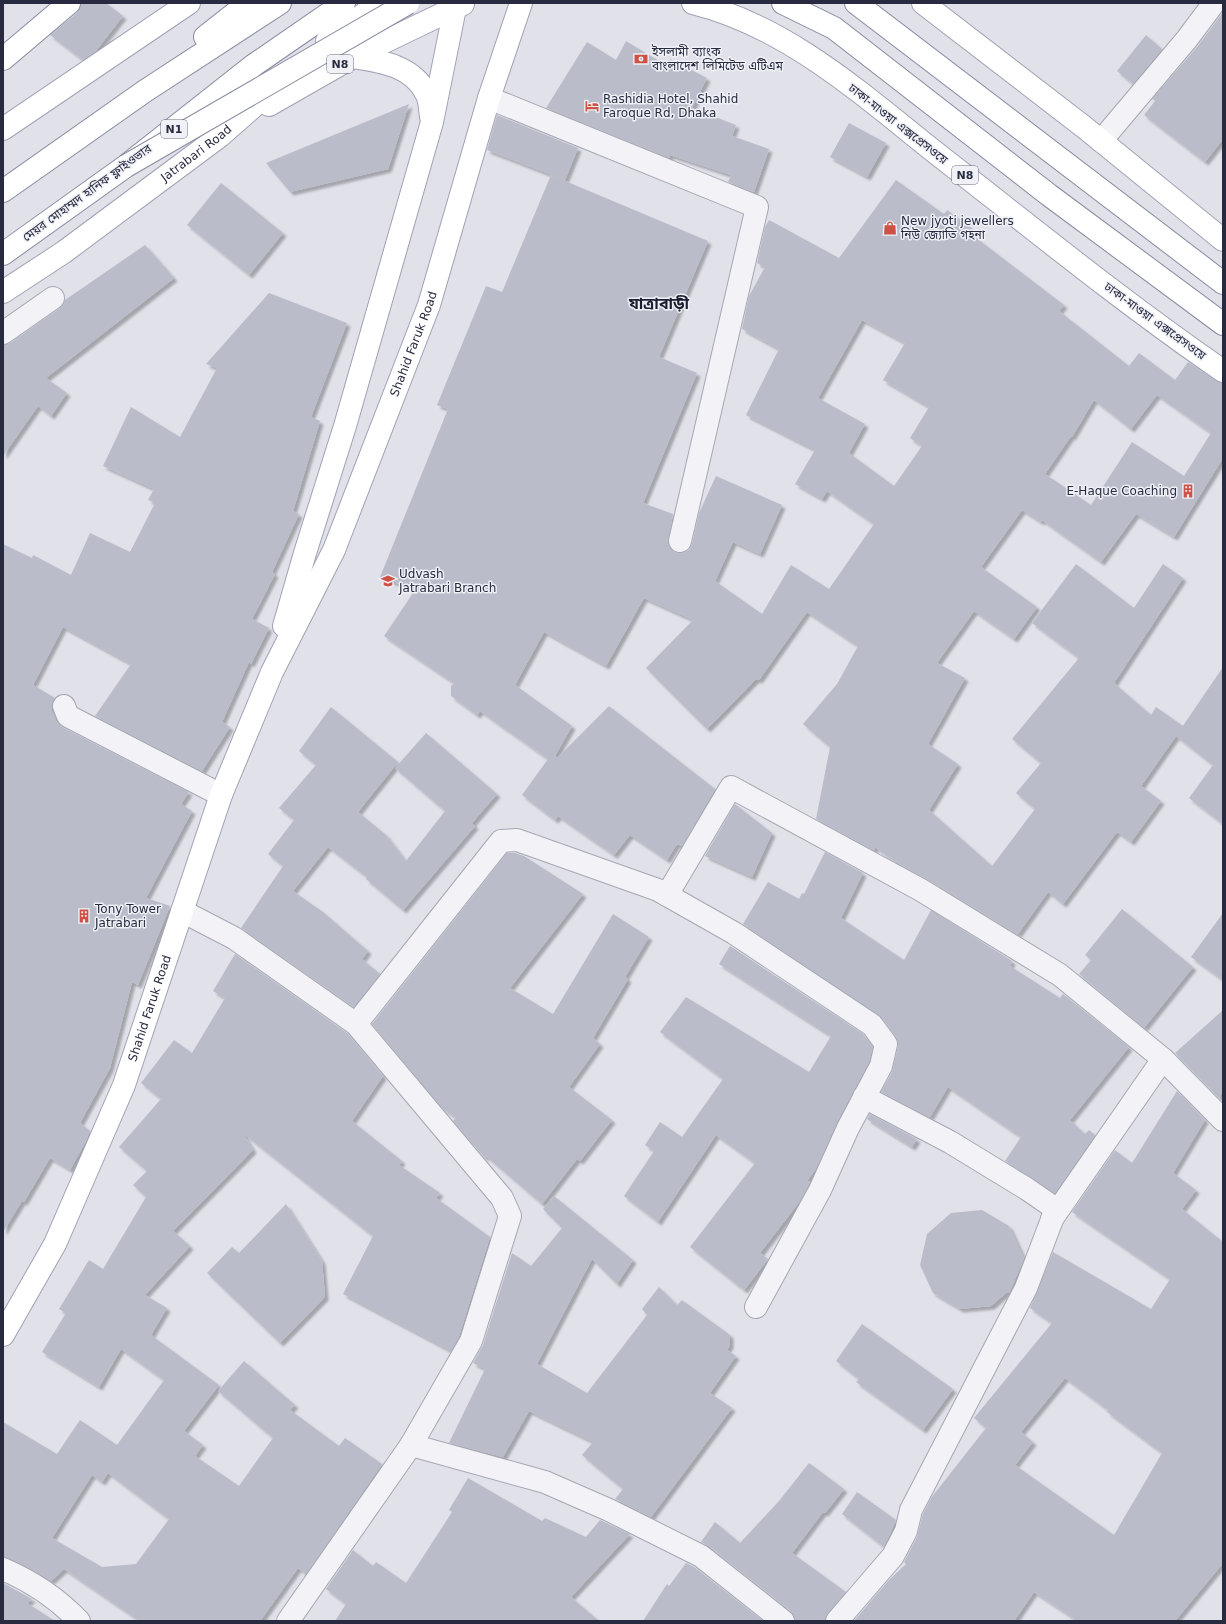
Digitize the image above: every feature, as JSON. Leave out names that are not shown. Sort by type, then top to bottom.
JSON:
[{"type":"main road","points":[[3,59],[69,3]]},
{"type":"main road","points":[[3,129],[189,3]]},
{"type":"main road","points":[[145,92],[195,45],[248,3]]},
{"type":"main road","points":[[3,191],[145,92],[280,3]]},
{"type":"main road","name":"মেয়র মোহাম্মদ হানিফ ফ্লাইওভার","points":[[3,254],[126,166],[254,65],[344,3]]},
{"type":"main road","name":"Jatrabari Road","points":[[3,292],[64,252],[220,136],[332,37],[379,3]]},
{"type":"main road","points":[[126,166],[408,3]]},
{"type":"main road","name":"Shahid Faruk Road","points":[[3,1335],[55,1244],[124,1085],[221,795],[272,672],[334,550],[426,312],[490,98],[521,3]]},
{"type":"main road","name":"ঢাকা-মাওয়া এক্সপ্রেসওয়ে","points":[[693,3],[749,23],[796,47],[852,87],[1152,322],[1223,371]]},
{"type":"main road","points":[[782,3],[834,28],[1049,195],[1223,324]]},
{"type":"main road","points":[[856,3],[1223,283]]},
{"type":"main road","points":[[924,3],[1101,141],[1223,240]]},
{"type":"main road","name":"N8","points":[[220,136],[286,94],[353,57],[459,5]]},
{"type":"main road","name":"Shahid Faruk Road","points":[[272,672],[305,553],[345,426],[432,122],[459,5]]},
{"type":"main road","points":[[353,57],[382,61],[402,68],[417,81],[428,96],[432,122]]},
{"type":"street","points":[[1101,141],[1187,39],[1214,3]]},
{"type":"street","points":[[490,98],[757,207],[680,541]]},
{"type":"street","points":[[3,333],[53,298]]},
{"type":"street","points":[[64,706],[68,716],[221,795]]},
{"type":"street","points":[[667,895],[731,787],[921,890],[1060,975],[1163,1059],[1223,1120]]},
{"type":"street","points":[[356,1024],[501,841],[517,840],[658,890],[734,933],[872,1025],[886,1044],[880,1066],[820,1190],[756,1307]]},
{"type":"street","points":[[182,911],[234,938],[356,1024],[502,1198],[510,1216],[471,1341],[411,1445],[288,1621]]},
{"type":"street","points":[[1052,1219],[1163,1059]]},
{"type":"street","points":[[837,1621],[893,1556],[906,1531],[911,1510],[1026,1288],[1056,1209],[1027,1189],[950,1142],[864,1097]]},
{"type":"street","points":[[411,1445],[545,1482],[610,1510],[701,1556],[783,1621]]},
{"type":"street","points":[[3,1569],[20,1577],[58,1602],[79,1621]]},
{"type":"building","points":[[81,3],[106,3],[123,16],[95,52],[83,60],[50,35],[77,13]]},
{"type":"building","points":[[1223,12],[1223,139],[1205,162],[1144,115],[1155,101],[1152,99],[1197,47]]},
{"type":"building","points":[[1146,35],[1162,49],[1133,84],[1117,71]]},
{"type":"building","points":[[626,41],[667,66],[670,59],[707,78],[692,108],[736,125],[732,136],[769,149],[754,192],[728,182],[731,175],[670,155],[669,158],[546,108],[587,42],[616,60]]},
{"type":"building","points":[[409,104],[388,169],[290,192],[266,163]]},
{"type":"building","points":[[497,115],[578,148],[565,180],[487,150]]},
{"type":"building","points":[[849,123],[886,143],[867,177],[830,157]]},
{"type":"building","points":[[551,175],[708,241],[659,357],[697,373],[643,503],[673,514],[668,544],[671,550],[678,553],[683,553],[689,550],[692,544],[699,513],[716,476],[782,505],[760,554],[733,542],[715,581],[762,614],[791,565],[829,589],[874,524],[827,491],[822,499],[795,484],[815,450],[746,415],[779,349],[742,329],[749,296],[765,267],[757,263],[765,227],[769,220],[839,258],[896,180],[944,214],[947,210],[974,230],[971,234],[1064,305],[1059,311],[1129,366],[1139,353],[1175,380],[1188,362],[1216,381],[1223,383],[1223,458],[1174,537],[1136,514],[1101,562],[1042,520],[1041,522],[1022,510],[981,567],[1037,607],[1014,639],[974,611],[937,663],[965,678],[928,744],[958,764],[929,810],[992,866],[1035,809],[1016,793],[1041,763],[1012,739],[1079,658],[1032,623],[1076,564],[1134,608],[1163,564],[1183,578],[1114,683],[1151,715],[1156,707],[1183,726],[1141,786],[1161,801],[1131,842],[1117,832],[1063,904],[1048,892],[1018,934],[927,879],[894,861],[875,847],[874,850],[816,819],[830,747],[803,724],[837,684],[858,646],[807,612],[759,680],[756,679],[707,729],[646,668],[693,620],[644,598],[606,666],[544,632],[515,685],[572,726],[555,756],[557,758],[609,706],[715,789],[682,846],[677,844],[667,860],[630,835],[614,855],[558,816],[555,820],[522,795],[548,759],[480,711],[477,715],[451,696],[451,686],[454,683],[384,636],[415,590],[380,577],[448,409],[437,405],[486,286],[502,292]],"holes":[[[862,320],[905,343],[883,380],[929,407],[910,438],[922,446],[894,486],[849,453],[865,424],[818,398]],[[1157,395],[1211,433],[1184,476],[1132,442],[1091,505],[1045,474],[1071,436],[1072,437],[1094,400],[1131,429]]]},
{"type":"building","points":[[221,183],[283,233],[249,275],[187,225]]},
{"type":"building","points":[[145,245],[174,278],[46,378],[67,393],[51,416],[38,406],[3,456],[3,345],[10,343],[60,308],[65,300]]},
{"type":"building","points":[[269,293],[347,323],[311,417],[320,421],[293,511],[299,514],[272,572],[275,574],[252,619],[269,628],[251,664],[249,662],[222,722],[230,727],[202,771],[95,716],[131,664],[63,627],[33,685],[55,698],[52,704],[52,711],[56,721],[62,727],[189,792],[181,804],[192,811],[146,898],[170,906],[138,985],[132,982],[110,1068],[80,1123],[90,1131],[87,1139],[70,1170],[50,1158],[24,1202],[22,1201],[3,1232],[3,544],[32,558],[33,555],[71,575],[90,533],[130,552],[155,503],[148,500],[154,489],[103,466],[131,407],[180,437],[217,368],[206,364]]},
{"type":"building","points":[[1223,667],[1223,824],[1189,798],[1213,765],[1176,736]]},
{"type":"building","points":[[331,707],[398,762],[358,812],[386,835],[406,861],[445,811],[395,768],[426,733],[497,794],[472,823],[475,826],[403,910],[366,879],[367,877],[328,847],[293,891],[323,912],[368,951],[362,959],[380,974],[354,1007],[241,928],[283,866],[268,854],[294,820],[279,808],[316,765],[299,751]]},
{"type":"building","points":[[735,804],[772,833],[752,877],[705,856]]},
{"type":"building","points":[[825,852],[863,873],[841,918],[904,960],[931,910],[1012,961],[1010,966],[1060,998],[1063,994],[1129,1047],[1070,1120],[1085,1134],[1089,1130],[1095,1135],[1055,1193],[1005,1161],[1021,1137],[948,1087],[930,1117],[881,1092],[892,1072],[898,1046],[896,1037],[882,1018],[743,924],[768,882],[799,899],[802,893],[804,894]]},
{"type":"building","points":[[507,853],[515,853],[524,856],[583,894],[510,988],[553,1014],[613,914],[649,937],[625,977],[628,979],[593,1038],[600,1044],[569,1087],[612,1120],[580,1161],[577,1159],[542,1204],[486,1156],[485,1158],[453,1121],[456,1118],[442,1108],[372,1024]]},
{"type":"building","points":[[1122,909],[1193,967],[1144,1028],[1079,974],[1091,960],[1085,955]]},
{"type":"building","points":[[1223,913],[1223,980],[1191,957]]},
{"type":"building","points":[[730,946],[863,1034],[873,1047],[869,1062],[837,1122],[817,1167],[807,1181],[810,1182],[800,1201],[760,1253],[768,1259],[744,1290],[690,1247],[755,1163],[716,1135],[658,1222],[624,1196],[654,1151],[645,1145],[660,1122],[682,1137],[723,1079],[660,1032],[686,997],[809,1072],[831,1036],[719,964]]},
{"type":"building","points":[[235,954],[347,1033],[383,1076],[352,1121],[402,1161],[399,1165],[440,1193],[436,1198],[490,1237],[459,1336],[451,1351],[343,1294],[373,1236],[243,1133],[253,1150],[173,1231],[190,1246],[145,1295],[167,1308],[151,1335],[219,1385],[184,1431],[203,1445],[195,1456],[239,1486],[273,1438],[218,1391],[244,1361],[295,1405],[290,1410],[339,1446],[345,1438],[382,1464],[306,1574],[298,1568],[260,1621],[140,1621],[64,1569],[51,1581],[19,1563],[3,1557],[3,1422],[57,1454],[80,1420],[117,1445],[164,1380],[121,1349],[99,1387],[42,1352],[66,1313],[59,1309],[89,1260],[103,1269],[146,1197],[133,1185],[147,1171],[119,1147],[161,1099],[141,1083],[174,1040],[192,1053],[225,998],[213,991]],"holes":[[[108,1473],[169,1519],[136,1564],[102,1567],[52,1538],[92,1475],[102,1482]]]},
{"type":"building","points":[[1223,1010],[1223,1091],[1219,1098],[1175,1053]]},
{"type":"building","points":[[1177,1091],[1205,1120],[1173,1173],[1196,1190],[1182,1209],[1223,1242],[1223,1563],[1175,1621],[1078,1621],[1034,1592],[1014,1621],[854,1621],[888,1581],[906,1564],[904,1562],[917,1537],[923,1514],[931,1498],[986,1428],[974,1418],[1052,1323],[1030,1308],[1053,1252],[1151,1309],[1170,1279],[1072,1212],[1115,1150],[1132,1163]],"holes":[[[1065,1378],[1108,1410],[1107,1412],[1162,1453],[1114,1535],[1015,1465],[1033,1442],[1021,1432]]]},
{"type":"building","points":[[870,1114],[917,1139],[912,1147],[867,1119]]},
{"type":"building","points":[[554,1196],[633,1260],[617,1284],[592,1259],[537,1364],[587,1393],[647,1315],[642,1309],[659,1287],[677,1305],[682,1300],[730,1335],[730,1345],[727,1350],[736,1356],[710,1393],[732,1408],[651,1517],[615,1499],[623,1489],[582,1455],[593,1442],[529,1411],[503,1457],[449,1443],[485,1369],[473,1363],[483,1345],[512,1253],[531,1266],[562,1228],[543,1209]]},
{"type":"building","points":[[286,1204],[322,1261],[325,1297],[280,1343],[207,1273],[232,1247],[239,1253]]},
{"type":"building","points":[[982,1210],[1009,1226],[1024,1259],[1009,1293],[1007,1292],[991,1306],[960,1309],[933,1293],[920,1265],[927,1234],[951,1213]]},
{"type":"building","points":[[862,1324],[953,1389],[923,1430],[856,1382],[859,1379],[836,1361]]},
{"type":"building","points":[[809,1463],[844,1489],[825,1513],[823,1512],[792,1553],[846,1592],[828,1613],[825,1621],[795,1621],[791,1611],[709,1546],[701,1542],[715,1522],[740,1543],[779,1501]]},
{"type":"building","points":[[468,1478],[542,1521],[545,1518],[586,1537],[600,1520],[630,1534],[571,1597],[599,1621],[335,1621],[346,1604],[326,1589],[353,1550],[373,1566],[376,1562],[406,1583],[452,1512],[449,1510]]},
{"type":"building","points":[[857,1492],[896,1520],[884,1547],[842,1514]]},
{"type":"building","points":[[686,1563],[694,1567],[763,1621],[643,1621],[667,1584],[669,1586]]},
{"type":"building","points":[[3,1583],[32,1599],[27,1603],[55,1621],[3,1621]]},
{"type":"place","name":"ইসলামী ব্যাংক বাংলাদেশ লিমিটেড এটিএম","points":[[641,59]]},
{"type":"place","name":"Rashidia Hotel, Shahid Faroque Rd, Dhaka","points":[[592,106]]},
{"type":"place","name":"New jyoti jewellers নিউ জ্যোতি গহনা","points":[[890,228]]},
{"type":"place","name":"E-Haque Coaching","points":[[1188,491]]},
{"type":"place","name":"Udvash Jatrabari Branch","points":[[388,581]]},
{"type":"place","name":"Tony Tower Jatrabari","points":[[84,916]]},
{"type":"district","name":"যাত্রাবাড়ী","points":[[659,303]]}]
